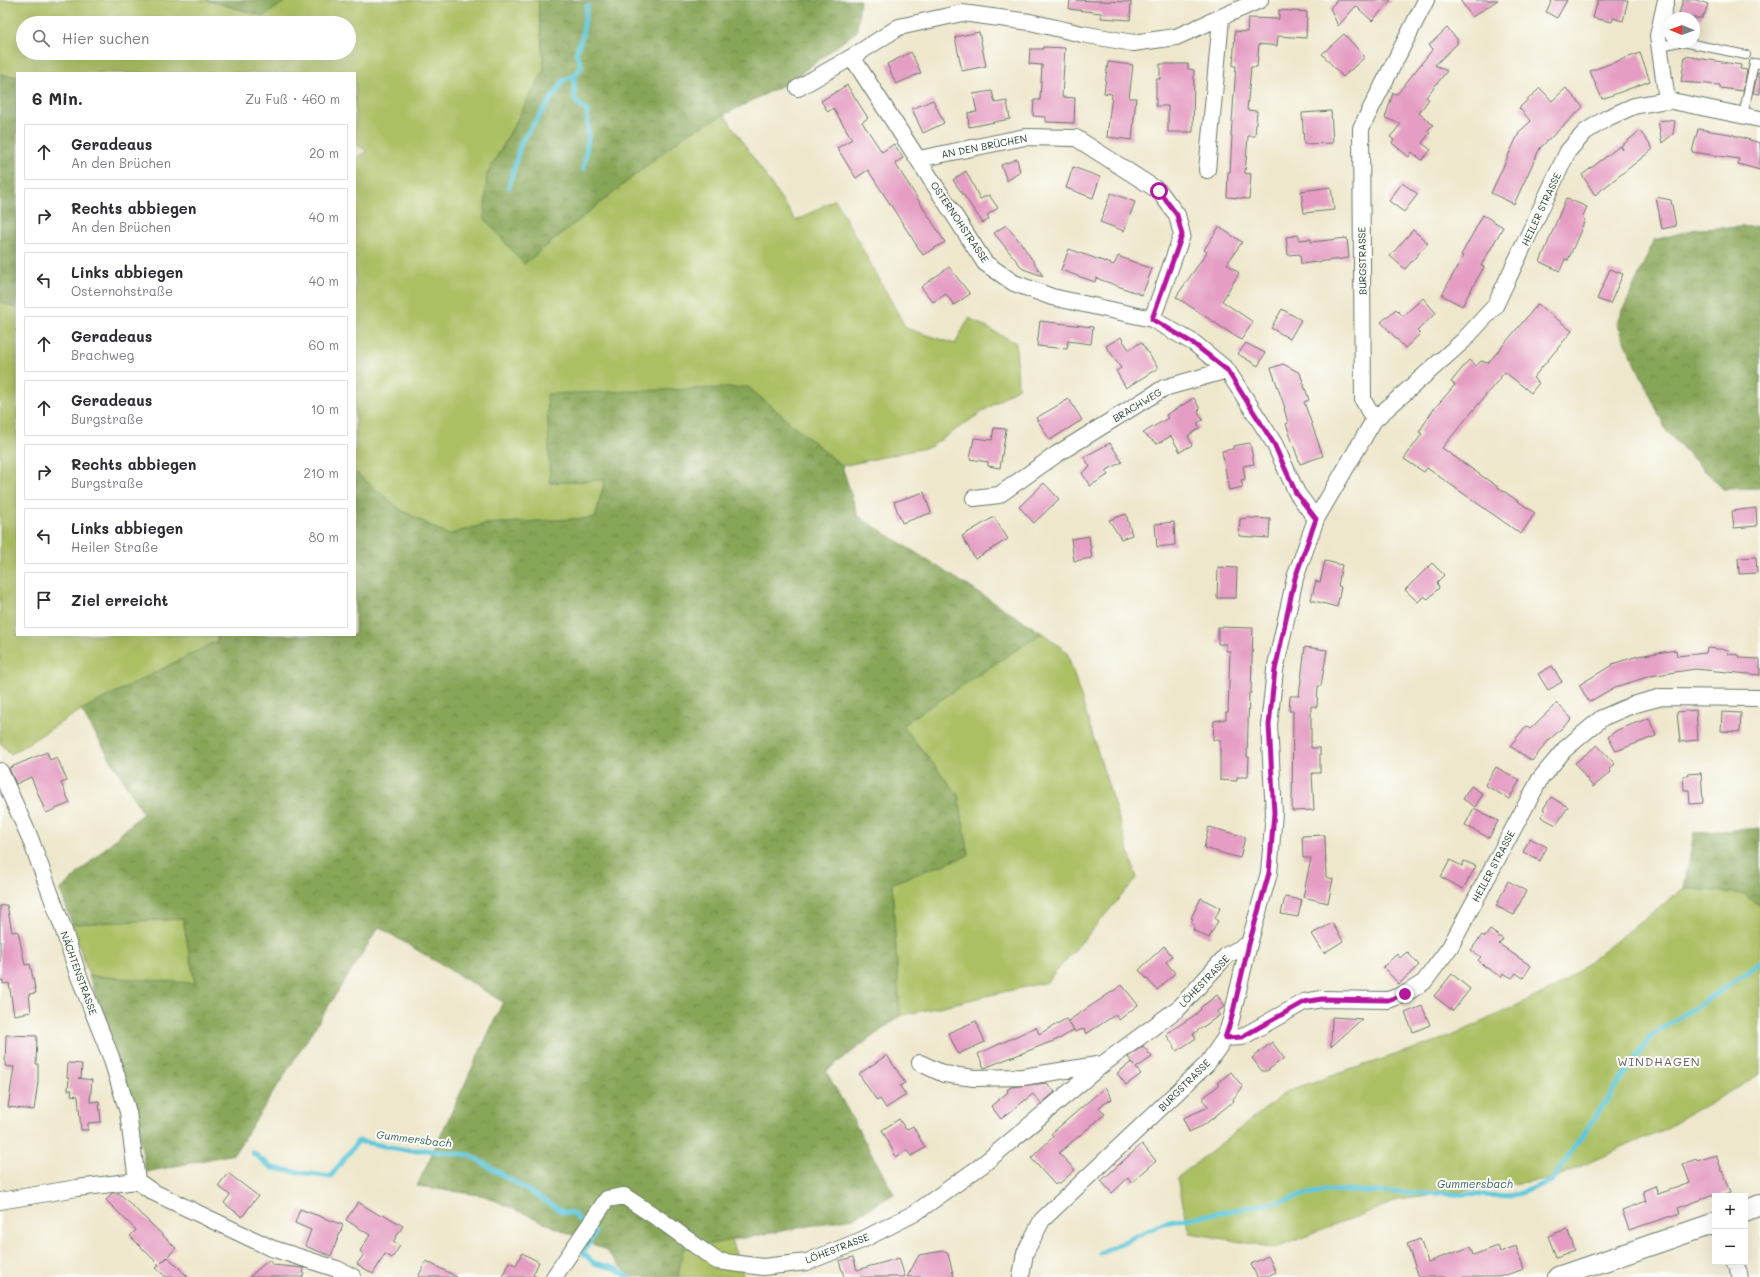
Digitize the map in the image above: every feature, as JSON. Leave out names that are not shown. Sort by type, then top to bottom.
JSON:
[{"type":"street","points":[[798,88],[852,58],[899,27],[962,13],[1030,22],[1082,34],[1133,43],[1176,37],[1221,19],[1260,0]]},
{"type":"street","name":"BURGSTRASSE","points":[[1021,1277],[1025,1253],[1042,1220],[1207,1064],[1225,1038],[1231,1020],[1249,944],[1269,873],[1274,813],[1269,725],[1275,670],[1295,578],[1316,519],[1374,420],[1363,400],[1361,128],[1426,0]]},
{"type":"street","points":[[1666,0],[1658,36],[1661,46],[1667,100]]},
{"type":"street","points":[[1207,170],[1221,19]]},
{"type":"street","name":"OSTERNOHSTRASSE","points":[[852,58],[919,159],[985,263],[1014,283],[1052,297],[1152,319],[1194,344],[1227,370]]},
{"type":"street","name":"HEILER STRASSE","points":[[1374,420],[1463,341],[1495,306],[1568,151],[1585,132],[1607,118],[1634,106],[1667,100],[1760,119]]},
{"type":"street","name":"AN DEN BRÜCHEN","points":[[919,159],[1025,137],[1076,138],[1159,191],[1177,215],[1182,235],[1152,319]]},
{"type":"street","points":[[1227,370],[1274,444],[1296,493],[1316,519]]},
{"type":"street","name":"BRACHWEG","points":[[974,498],[999,495],[1057,454],[1164,388],[1227,370]]},
{"type":"street","name":"HEILER STRASSE","points":[[1225,1038],[1242,1037],[1304,1002],[1322,999],[1388,1000],[1405,994],[1424,982],[1450,947],[1540,779],[1565,749],[1602,718],[1632,704],[1662,697],[1760,698]]},
{"type":"street","name":"NÄCHTENSTRASSE","points":[[0,771],[30,838],[78,974],[111,1057],[128,1112],[137,1181]]},
{"type":"street","name":"LÖHESTRASSE","points":[[554,1277],[607,1199],[624,1196],[662,1221],[717,1261],[762,1267],[807,1262],[862,1240],[915,1213],[981,1166],[1103,1064],[1180,1007],[1227,955],[1249,944]]},
{"type":"street","name":"LÖHESTRASSE","points":[[920,1063],[944,1074],[974,1078],[1023,1077],[1103,1064]]},
{"type":"street","points":[[0,1202],[77,1188],[137,1181],[153,1192],[271,1248],[337,1269],[353,1277]]},
{"type":"street","points":[[1748,1210],[1760,1205]]},
{"type":"street","points":[[1558,1277],[1712,1224]]},
{"type":"street","points":[[1735,1265],[1741,1277]]},
{"type":"lane","points":[[1700,46],[1746,55]]},
{"type":"lane","points":[[1743,116],[1754,63],[1760,64]]},
{"type":"green space","points":[[0,0],[206,0],[264,16],[287,0],[538,0],[544,70],[487,175],[524,264],[686,134],[724,114],[796,221],[835,199],[906,328],[955,344],[969,318],[1016,343],[1018,388],[930,447],[842,466],[748,387],[550,483],[605,480],[595,518],[485,524],[448,535],[401,510],[356,473],[356,158],[367,151],[356,145],[356,72],[16,72],[16,77],[0,74]]},
{"type":"green space","points":[[206,0],[287,0],[264,16]]},
{"type":"green space","points":[[538,0],[860,0],[857,31],[791,81],[686,134],[524,264],[484,218],[487,175],[544,70]]},
{"type":"green space","points":[[0,74],[16,77],[16,308],[0,302]]},
{"type":"green space","points":[[1760,226],[1760,488],[1723,489],[1667,432],[1617,324],[1654,240],[1696,229]]},
{"type":"green space","points":[[0,302],[16,308],[16,636],[218,636],[217,641],[81,710],[11,754],[0,743]]},
{"type":"green space","points":[[748,387],[842,466],[858,516],[1042,633],[902,725],[958,795],[969,855],[892,883],[900,1016],[826,1071],[894,1194],[853,1218],[683,1249],[678,1277],[631,1277],[604,1249],[485,1196],[417,1186],[503,1002],[379,927],[234,1154],[146,1172],[135,1112],[89,976],[195,983],[183,919],[72,924],[60,890],[143,813],[81,710],[217,641],[218,636],[356,636],[356,473],[401,510],[448,535],[485,524],[595,518],[605,480],[550,483],[547,394]]},
{"type":"green space","points":[[1042,633],[1067,652],[1137,878],[1047,982],[900,1016],[892,883],[969,855],[958,795],[902,725]]},
{"type":"green space","points":[[1760,828],[1760,906],[1744,894],[1684,888],[1694,833]]},
{"type":"green space","points":[[1684,888],[1744,894],[1760,906],[1760,1074],[1665,1129],[1554,1178],[1399,1200],[1276,1248],[1190,1233],[1177,1178],[1289,1090],[1452,1036],[1558,986]]},
{"type":"green space","points":[[183,919],[195,984],[89,976],[72,924]]},
{"type":"green space","points":[[731,1240],[744,1277],[678,1277],[682,1249]]},
{"type":"building","points":[[1070,0],[1131,2],[1130,20],[1101,18],[1101,13],[1069,9]]},
{"type":"building","points":[[1337,0],[1391,0],[1372,21],[1356,6],[1338,26],[1330,8]]},
{"type":"building","points":[[1460,0],[1498,0],[1472,17]]},
{"type":"building","points":[[1552,0],[1567,0],[1557,18],[1546,12]]},
{"type":"building","points":[[1598,0],[1628,0],[1623,21],[1613,18],[1612,22],[1593,18]]},
{"type":"building","points":[[1683,0],[1696,0],[1708,4],[1702,18],[1700,18],[1700,12],[1680,12]]},
{"type":"building","points":[[1279,10],[1307,12],[1306,38],[1278,36],[1277,46],[1259,44],[1257,67],[1251,67],[1247,110],[1257,111],[1255,136],[1248,136],[1245,173],[1251,174],[1249,199],[1227,197],[1228,172],[1230,172],[1236,66],[1233,66],[1235,31],[1247,32],[1248,18],[1279,19]]},
{"type":"building","points":[[1447,28],[1457,39],[1457,44],[1435,65],[1447,71],[1426,97],[1429,99],[1419,113],[1433,125],[1427,131],[1430,133],[1422,143],[1431,150],[1422,160],[1412,152],[1409,157],[1392,143],[1394,140],[1390,137],[1401,124],[1385,118],[1393,93],[1397,94],[1433,49],[1429,45]]},
{"type":"building","points":[[979,32],[986,66],[962,71],[955,37]]},
{"type":"building","points":[[1344,34],[1365,57],[1343,77],[1322,54]]},
{"type":"building","points":[[1043,47],[1065,48],[1062,97],[1075,98],[1074,123],[1046,122],[1046,117],[1033,116],[1034,100],[1040,100],[1042,65],[1029,64],[1030,49],[1043,49]]},
{"type":"building","points":[[911,52],[921,73],[896,84],[887,64]]},
{"type":"building","points":[[1640,53],[1650,81],[1602,99],[1590,71]]},
{"type":"building","points":[[1685,56],[1741,65],[1740,69],[1747,70],[1743,91],[1720,88],[1720,85],[1681,82]]},
{"type":"building","points":[[1108,62],[1133,65],[1129,98],[1136,98],[1132,140],[1107,137],[1112,94],[1104,93]]},
{"type":"building","points":[[1160,64],[1188,64],[1188,69],[1194,70],[1193,132],[1168,132],[1168,106],[1156,106],[1156,79],[1160,79]]},
{"type":"building","points":[[1758,72],[1760,72],[1760,94],[1753,93]]},
{"type":"building","points":[[847,85],[868,118],[862,122],[882,152],[894,144],[903,158],[895,163],[945,242],[923,255],[868,170],[856,178],[837,148],[852,139],[833,108],[828,112],[821,101]]},
{"type":"building","points":[[1540,88],[1552,101],[1566,88],[1583,107],[1540,148],[1514,204],[1491,193],[1520,131],[1531,121],[1519,108]]},
{"type":"building","points":[[992,91],[995,103],[1007,101],[1010,119],[969,127],[968,113],[977,112],[973,94]]},
{"type":"building","points":[[933,100],[944,123],[923,133],[912,109]]},
{"type":"building","points":[[1331,111],[1333,143],[1304,144],[1302,113]]},
{"type":"building","points":[[1658,121],[1675,121],[1673,134],[1662,143]]},
{"type":"building","points":[[1698,129],[1730,134],[1760,143],[1760,170],[1738,164],[1739,159],[1692,152]]},
{"type":"building","points":[[1640,131],[1653,149],[1595,195],[1582,175],[1620,146],[1623,150],[1621,146]]},
{"type":"building","points":[[1017,159],[1020,172],[1007,181],[1001,165]]},
{"type":"building","points":[[1073,167],[1100,177],[1093,198],[1066,188]]},
{"type":"building","points":[[966,171],[980,199],[989,195],[998,208],[987,215],[989,219],[983,223],[953,180]]},
{"type":"building","points":[[1402,183],[1418,194],[1404,212],[1389,201]]},
{"type":"building","points":[[1331,187],[1334,210],[1304,213],[1301,191]]},
{"type":"building","points":[[1111,193],[1135,202],[1124,231],[1100,222]]},
{"type":"building","points":[[1656,197],[1671,200],[1676,226],[1662,229]]},
{"type":"building","points":[[1566,198],[1587,207],[1582,218],[1585,220],[1568,260],[1565,259],[1560,271],[1540,262]]},
{"type":"building","points":[[1483,215],[1503,227],[1481,266],[1484,267],[1462,306],[1442,295],[1463,256],[1461,255]]},
{"type":"building","points":[[1006,225],[1021,243],[1043,276],[1023,269],[994,233]]},
{"type":"building","points":[[1219,227],[1242,242],[1227,264],[1239,273],[1222,301],[1253,322],[1241,340],[1176,297],[1207,252],[1204,250]]},
{"type":"building","points":[[1413,230],[1428,243],[1405,269],[1390,256]]},
{"type":"building","points":[[1299,235],[1299,240],[1311,239],[1311,242],[1347,238],[1349,258],[1301,264],[1300,254],[1288,255],[1286,237]]},
{"type":"building","points":[[1069,249],[1114,265],[1118,256],[1152,269],[1142,295],[1096,278],[1095,282],[1061,270]]},
{"type":"building","points":[[949,267],[970,294],[954,305],[946,294],[933,302],[921,287]]},
{"type":"building","points":[[1610,269],[1623,274],[1610,304],[1597,299]]},
{"type":"building","points":[[1423,298],[1436,313],[1417,331],[1420,334],[1405,348],[1381,322],[1396,309],[1403,316]]},
{"type":"building","points":[[1538,304],[1572,331],[1533,378],[1539,383],[1531,393],[1505,372],[1442,448],[1535,513],[1521,534],[1427,468],[1424,472],[1404,459],[1422,434],[1419,432],[1433,410],[1455,385],[1451,382],[1469,360],[1476,366],[1481,361],[1488,363]]},
{"type":"building","points":[[1282,309],[1301,320],[1290,339],[1271,328]]},
{"type":"building","points":[[1040,321],[1093,327],[1091,344],[1068,341],[1067,349],[1037,346]]},
{"type":"building","points":[[1121,337],[1129,350],[1141,342],[1158,368],[1126,388],[1116,371],[1121,368],[1106,346]]},
{"type":"building","points":[[1246,343],[1265,353],[1258,366],[1238,354]]},
{"type":"building","points":[[1283,364],[1300,373],[1309,400],[1304,402],[1323,456],[1300,464],[1286,424],[1288,423],[1285,408],[1271,368]]},
{"type":"building","points":[[1194,398],[1200,409],[1198,411],[1203,420],[1197,423],[1200,428],[1188,436],[1192,445],[1180,452],[1171,436],[1157,444],[1143,433],[1168,418],[1166,415]]},
{"type":"building","points":[[1069,399],[1082,420],[1050,440],[1036,418]]},
{"type":"building","points":[[994,428],[1006,429],[1000,468],[988,466],[988,462],[970,459],[974,438],[992,440]]},
{"type":"building","points":[[1110,443],[1122,462],[1105,471],[1108,475],[1090,486],[1082,473],[1090,467],[1084,457]]},
{"type":"building","points":[[1250,443],[1254,464],[1243,466],[1245,479],[1241,480],[1243,487],[1229,490],[1222,451],[1233,449],[1233,446]]},
{"type":"building","points":[[1044,483],[1059,499],[1034,523],[1019,507]]},
{"type":"building","points":[[924,492],[931,513],[902,523],[894,502]]},
{"type":"building","points":[[1756,508],[1757,526],[1734,528],[1732,511]]},
{"type":"building","points":[[1126,514],[1132,535],[1121,539],[1109,520]]},
{"type":"building","points":[[994,517],[1008,539],[975,559],[962,536]]},
{"type":"building","points":[[1240,519],[1270,519],[1269,538],[1239,536]]},
{"type":"building","points":[[1174,522],[1175,545],[1157,547],[1155,524]]},
{"type":"building","points":[[1089,536],[1092,558],[1074,561],[1071,539]]},
{"type":"building","points":[[1756,557],[1757,573],[1739,574],[1738,558]]},
{"type":"building","points":[[1325,561],[1342,565],[1338,586],[1341,587],[1337,607],[1311,600],[1316,581],[1320,582]]},
{"type":"building","points":[[1432,563],[1444,575],[1437,582],[1439,588],[1428,599],[1424,596],[1418,602],[1405,590]]},
{"type":"building","points":[[1218,567],[1237,568],[1236,598],[1217,598]]},
{"type":"building","points":[[1218,627],[1253,628],[1251,693],[1249,693],[1247,757],[1249,757],[1248,777],[1237,777],[1237,781],[1220,780],[1220,740],[1213,740],[1214,721],[1226,719],[1226,712],[1228,712],[1230,651],[1226,651],[1226,644],[1218,644]]},
{"type":"building","points":[[1305,647],[1327,650],[1321,686],[1318,686],[1317,707],[1311,706],[1311,748],[1320,748],[1320,773],[1312,773],[1314,810],[1292,811],[1293,711],[1289,711],[1290,696],[1299,696]]},
{"type":"building","points":[[1707,648],[1729,650],[1728,654],[1739,655],[1740,658],[1760,659],[1760,675],[1695,669],[1651,676],[1615,687],[1589,702],[1579,685],[1612,664],[1638,656],[1676,650],[1677,656],[1706,653]]},
{"type":"building","points":[[1552,666],[1562,682],[1548,690],[1538,674]]},
{"type":"building","points":[[1557,703],[1572,719],[1549,740],[1532,761],[1510,746],[1526,726],[1530,729]]},
{"type":"building","points":[[1696,710],[1698,740],[1680,742],[1677,712]]},
{"type":"building","points":[[1722,712],[1741,713],[1740,732],[1721,731]]},
{"type":"building","points":[[1649,718],[1656,736],[1616,751],[1608,737],[1617,730]]},
{"type":"building","points":[[1597,745],[1615,764],[1609,769],[1611,772],[1593,787],[1575,763]]},
{"type":"building","points":[[47,752],[50,760],[57,757],[67,781],[61,783],[70,803],[46,813],[31,777],[16,784],[9,768]]},
{"type":"building","points":[[1496,767],[1520,780],[1509,799],[1485,785]]},
{"type":"building","points":[[1701,773],[1703,803],[1690,804],[1689,790],[1684,790],[1683,776],[1688,776],[1687,774]]},
{"type":"building","points":[[1471,786],[1483,794],[1475,807],[1463,799]]},
{"type":"building","points":[[1551,797],[1568,807],[1556,825],[1541,817],[1545,810],[1543,809]]},
{"type":"building","points":[[1474,808],[1498,821],[1489,838],[1465,825]]},
{"type":"building","points":[[1209,827],[1245,837],[1240,858],[1204,848]]},
{"type":"building","points":[[1325,835],[1326,877],[1333,879],[1328,903],[1303,897],[1311,858],[1303,858],[1302,836]]},
{"type":"building","points":[[1530,838],[1547,847],[1540,861],[1523,852]]},
{"type":"building","points":[[1450,860],[1462,866],[1464,861],[1476,866],[1463,889],[1441,877]]},
{"type":"building","points":[[1508,881],[1526,891],[1514,915],[1496,906]]},
{"type":"building","points":[[1285,897],[1302,900],[1298,917],[1281,914]]},
{"type":"building","points":[[1201,898],[1220,908],[1215,919],[1218,921],[1209,938],[1193,930],[1195,926],[1191,923],[1193,919],[1191,918]]},
{"type":"building","points":[[7,905],[12,932],[18,931],[25,965],[30,964],[36,993],[29,994],[31,1012],[14,1015],[9,983],[3,984],[3,980],[0,981],[0,906]]},
{"type":"building","points":[[1332,923],[1343,941],[1324,953],[1312,934]]},
{"type":"building","points":[[1490,930],[1503,939],[1499,944],[1531,966],[1523,978],[1516,973],[1512,978],[1503,973],[1501,977],[1484,966],[1478,960],[1481,957],[1471,950],[1482,935],[1485,937]]},
{"type":"building","points":[[1164,946],[1172,956],[1166,962],[1175,973],[1157,990],[1139,970]]},
{"type":"building","points":[[1407,952],[1419,965],[1399,984],[1383,967],[1397,954],[1400,958]]},
{"type":"building","points":[[1452,974],[1470,989],[1453,1011],[1434,996]]},
{"type":"building","points":[[1122,985],[1138,1005],[1119,1020],[1115,1015],[1086,1034],[1084,1029],[1075,1032],[1068,1021]]},
{"type":"building","points":[[1217,995],[1225,1006],[1217,1012],[1220,1015],[1193,1034],[1196,1038],[1177,1051],[1166,1034],[1195,1015],[1201,1009],[1200,1008]]},
{"type":"building","points":[[1422,1006],[1430,1025],[1413,1032],[1405,1013]]},
{"type":"building","points":[[1332,1017],[1362,1019],[1331,1047]]},
{"type":"building","points":[[1066,1019],[1074,1030],[1061,1038],[984,1068],[978,1054],[1036,1027],[1039,1034]]},
{"type":"building","points":[[976,1021],[985,1042],[958,1054],[948,1033]]},
{"type":"building","points":[[6,1035],[37,1036],[36,1064],[38,1064],[38,1082],[34,1110],[8,1107],[14,1067],[5,1066]]},
{"type":"building","points":[[1272,1042],[1284,1058],[1267,1071],[1262,1071],[1252,1058]]},
{"type":"building","points":[[1143,1046],[1152,1057],[1136,1068],[1141,1074],[1126,1085],[1117,1073],[1132,1062],[1128,1057]]},
{"type":"building","points":[[887,1055],[905,1083],[900,1086],[906,1095],[886,1108],[880,1099],[877,1101],[859,1074]]},
{"type":"building","points":[[68,1063],[82,1064],[81,1078],[78,1078],[92,1080],[90,1102],[99,1101],[101,1122],[88,1123],[88,1130],[81,1130],[78,1096],[71,1095],[72,1090],[68,1090]]},
{"type":"building","points":[[1231,1072],[1243,1087],[1233,1099],[1234,1101],[1204,1125],[1189,1132],[1183,1118],[1209,1107],[1202,1099],[1219,1085],[1217,1083]]},
{"type":"building","points":[[1047,1083],[1055,1092],[1041,1104],[1033,1094],[1001,1119],[991,1106],[1008,1092],[1007,1090],[1011,1087]]},
{"type":"building","points":[[1105,1087],[1112,1099],[1099,1107],[1105,1114],[1059,1153],[1075,1170],[1059,1184],[1058,1182],[1055,1185],[1031,1158],[1053,1137],[1051,1134]]},
{"type":"building","points":[[899,1119],[906,1130],[913,1126],[925,1148],[911,1156],[907,1150],[896,1157],[882,1130]]},
{"type":"building","points":[[1142,1144],[1156,1161],[1131,1183],[1128,1178],[1112,1193],[1101,1181]]},
{"type":"building","points":[[1716,1155],[1730,1192],[1712,1193],[1712,1196],[1678,1208],[1680,1213],[1629,1230],[1622,1210],[1646,1201],[1643,1191],[1655,1186],[1658,1194],[1690,1183],[1683,1164],[1696,1159],[1697,1161]]},
{"type":"building","points":[[228,1173],[258,1196],[242,1217],[224,1203],[230,1195],[218,1186]]},
{"type":"building","points":[[112,1193],[119,1193],[176,1248],[161,1263],[168,1257],[188,1277],[166,1277],[156,1268],[159,1265],[130,1236],[136,1230],[106,1200]]},
{"type":"building","points":[[358,1202],[381,1216],[383,1214],[403,1226],[393,1242],[400,1246],[392,1258],[385,1254],[373,1274],[357,1264],[364,1254],[360,1251],[370,1235],[346,1220]]},
{"type":"building","points":[[300,1209],[343,1225],[331,1256],[305,1246],[311,1230],[295,1223]]},
{"type":"building","points":[[1567,1229],[1575,1250],[1556,1257],[1548,1236]]},
{"type":"building","points":[[1420,1239],[1428,1262],[1470,1247],[1473,1255],[1498,1246],[1500,1252],[1516,1246],[1524,1269],[1500,1277],[1419,1277],[1407,1244]]},
{"type":"building","points":[[943,1251],[948,1254],[954,1277],[907,1277],[919,1255]]},
{"type":"building","points":[[522,1253],[539,1262],[533,1275],[537,1277],[502,1277],[509,1262],[516,1265]]},
{"type":"building","points":[[1268,1256],[1276,1272],[1265,1277],[1257,1277],[1251,1264]]},
{"type":"building","points":[[853,1257],[857,1270],[899,1258],[905,1277],[844,1277],[839,1261]]},
{"type":"building","points":[[269,1260],[273,1265],[304,1268],[303,1277],[249,1277]]},
{"type":"building","points":[[426,1261],[457,1277],[418,1277]]},
{"type":"waterway","points":[[509,187],[521,142],[565,79],[574,76],[582,67],[576,53],[582,37],[587,6]]},
{"type":"waterway","points":[[574,76],[575,101],[587,111],[588,137],[584,169]]},
{"type":"waterway","name":"Gummersbach","points":[[1100,1253],[1164,1223],[1277,1202],[1325,1190],[1513,1196],[1551,1181],[1651,1036],[1745,975],[1760,962]]},
{"type":"waterway","name":"Gummersbach","points":[[252,1152],[272,1168],[330,1177],[358,1141],[406,1150],[425,1150],[470,1155],[563,1212],[573,1213],[579,1220]]},
{"type":"waterway","name":"Gummersbach","points":[[594,1230],[594,1235],[583,1253],[594,1263],[617,1269],[628,1277]]},
{"type":"district","name":"WINDHAGEN","points":[[1659,1062]]},
{"type":"route","points":[[1159,191],[1177,215],[1182,235],[1152,319],[1194,344],[1227,370],[1247,404],[1274,444],[1296,493],[1316,519],[1295,578],[1275,670],[1269,725],[1274,813],[1269,873],[1225,1038],[1242,1037],[1304,1002],[1322,999],[1388,1000],[1405,994]]}]
